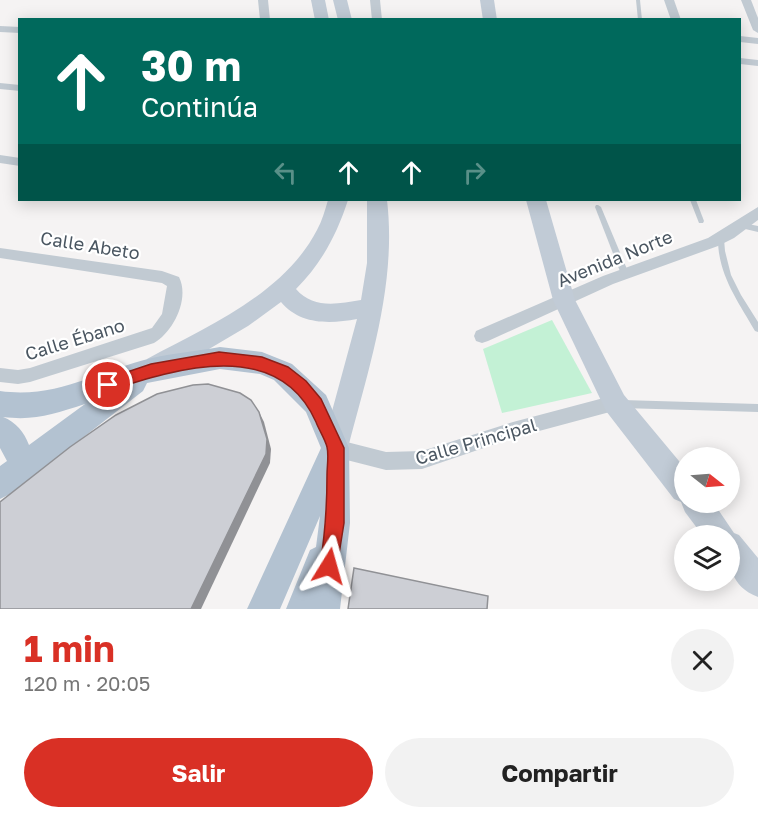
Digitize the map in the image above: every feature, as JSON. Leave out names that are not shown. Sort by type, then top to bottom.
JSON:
[{"type":"main road","points":[[318,0],[322,18]]},
{"type":"main road","points":[[340,0],[344,18]]},
{"type":"main road","points":[[487,0],[490,18]]},
{"type":"main road","points":[[0,484],[151,370],[258,309],[282,287],[321,244],[335,215],[338,201]]},
{"type":"main road","points":[[263,609],[336,448],[372,307],[378,261],[376,201]]},
{"type":"main road","points":[[537,201],[564,300],[615,403],[674,477]]},
{"type":"main road","points":[[282,287],[289,298],[304,309],[321,314],[339,314],[372,307]]},
{"type":"main road","points":[[0,404],[24,407],[44,405],[151,370],[219,358],[262,363],[283,372],[316,404],[336,448],[335,523],[324,609]]},
{"type":"main road","points":[[0,429],[14,443],[23,467]]},
{"type":"main road","points":[[703,513],[712,525]]},
{"type":"main road","points":[[302,609],[335,523]]},
{"type":"main road","points":[[740,559],[758,582]]},
{"type":"street","points":[[264,0],[265,18]]},
{"type":"street","points":[[375,0],[378,18]]},
{"type":"street","points":[[669,0],[674,18]]},
{"type":"street","points":[[745,0],[758,3]]},
{"type":"street","points":[[745,0],[758,30]]},
{"type":"street","points":[[0,29],[18,30]]},
{"type":"street","points":[[741,39],[758,41]]},
{"type":"street","points":[[741,61],[758,63]]},
{"type":"street","points":[[0,86],[18,88]]},
{"type":"street","points":[[0,159],[18,162]]},
{"type":"street","name":"Avenida Norte","points":[[482,336],[625,274],[751,228],[758,212]]},
{"type":"street","name":"Calle Abeto","points":[[0,253],[104,267],[174,281],[176,288],[167,320],[160,331]]},
{"type":"street","name":"Calle Ébano","points":[[0,375],[18,377],[30,375],[148,338],[160,331]]},
{"type":"street","name":"Calle Principal","points":[[336,448],[386,461],[422,460],[513,430],[615,403]]},
{"type":"lane","points":[[638,0],[640,18]]},
{"type":"lane","points":[[693,201],[701,221]]},
{"type":"lane","points":[[598,207],[625,274]]},
{"type":"lane","points":[[721,239],[720,251],[726,273],[758,329]]},
{"type":"lane","points":[[615,403],[758,408]]},
{"type":"green space","points":[[552,320],[592,393],[502,413],[483,349]]},
{"type":"building","points":[[208,384],[240,393],[251,400],[259,412],[267,439],[266,454],[191,609],[0,609],[0,502],[70,447],[116,415],[157,394],[193,385]]},
{"type":"building","points":[[354,568],[488,596],[487,609],[348,609]]},
{"type":"route","points":[[108,385],[151,370],[219,358],[262,363],[283,372],[316,404],[336,448],[335,523],[329,566]]}]
